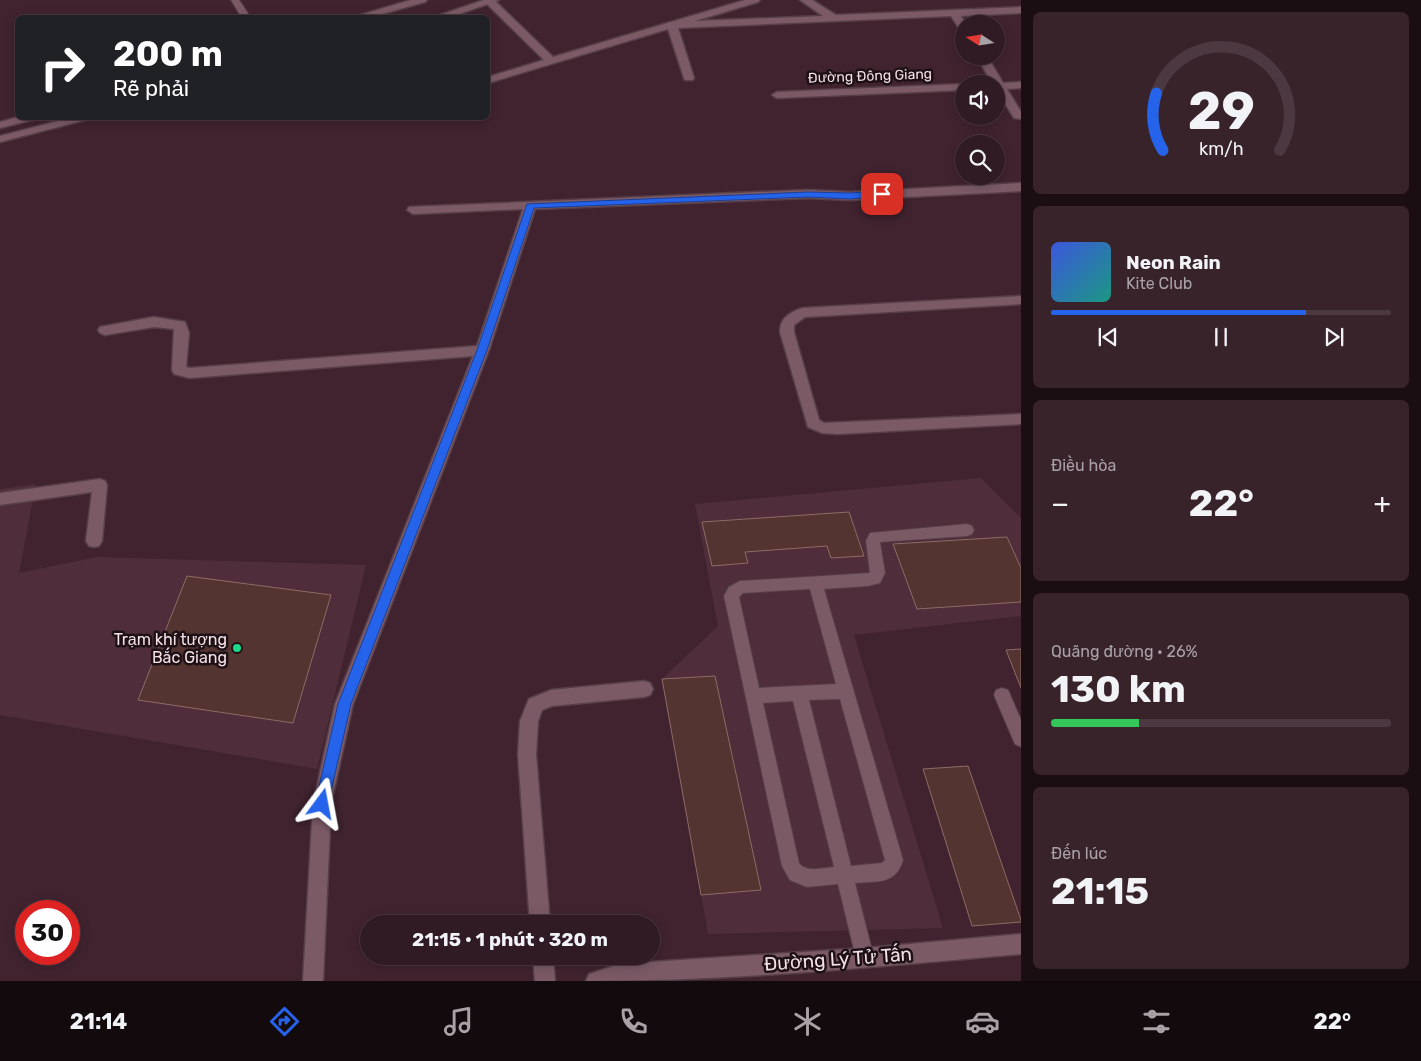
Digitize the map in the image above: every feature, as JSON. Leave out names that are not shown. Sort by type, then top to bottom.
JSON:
[{"type":"street","points":[[366,15],[422,0]]},
{"type":"street","points":[[490,79],[754,0]]},
{"type":"street","points":[[805,0],[834,18]]},
{"type":"street","points":[[446,15],[492,1],[551,61]]},
{"type":"street","points":[[672,25],[1021,10]]},
{"type":"street","points":[[672,25],[689,78]]},
{"type":"street","points":[[1005,86],[1021,85]]},
{"type":"street","name":"Đường Đông Giang","points":[[777,95],[955,87]]},
{"type":"street","points":[[1005,96],[1018,116]]},
{"type":"street","points":[[0,115],[15,111]]},
{"type":"street","points":[[0,125],[20,120]]},
{"type":"street","points":[[0,139],[73,120]]},
{"type":"street","points":[[413,210],[808,194],[850,196],[1021,188]]},
{"type":"street","points":[[313,981],[322,804],[344,704],[482,350],[530,206]]},
{"type":"street","points":[[1021,300],[803,313],[792,318],[787,324],[787,332],[813,423],[818,427],[838,429],[1021,419]]},
{"type":"street","points":[[105,330],[154,322],[180,325],[182,333],[179,370],[190,374],[482,350]]},
{"type":"street","points":[[0,499],[100,485],[94,541]]},
{"type":"street","points":[[539,915],[527,754],[529,721],[535,705],[551,698],[644,689]]},
{"type":"street","name":"Đường Lý Tử Tấn","points":[[596,981],[620,974],[865,958],[1021,944]]},
{"type":"street","points":[[544,965],[545,981]]},
{"type":"lane","points":[[235,0],[244,15]]},
{"type":"lane","points":[[816,582],[894,860],[892,867],[885,872],[807,878],[796,874],[792,866],[731,596],[734,590],[740,587],[816,582],[875,579],[878,573],[873,541],[875,537],[967,530]]},
{"type":"lane","points":[[754,696],[846,691]]},
{"type":"lane","points":[[798,694],[865,958]]},
{"type":"lane","points":[[1002,695],[1021,739]]},
{"type":"shaded area","points":[[981,478],[1021,518],[1021,616],[854,635],[943,928],[708,934],[662,679],[718,626],[695,504]]},
{"type":"shaded area","points":[[36,484],[19,573],[97,557],[366,565],[317,769],[0,715],[0,489]]},
{"type":"building","points":[[849,512],[864,556],[831,558],[827,546],[745,552],[748,563],[712,566],[702,522]]},
{"type":"building","points":[[1007,537],[1021,568],[1021,602],[917,609],[893,544]]},
{"type":"building","name":"Trạm khí tượng Bắc Giang","points":[[187,576],[331,595],[293,723],[138,700]]},
{"type":"building","points":[[1021,649],[1021,688],[1006,650]]},
{"type":"building","points":[[715,676],[761,890],[701,895],[662,679]]},
{"type":"building","points":[[968,766],[1021,922],[972,926],[923,769]]},
{"type":"place","name":"Trạm khí tượng Bắc Giang","points":[[237,648]]},
{"type":"route","points":[[322,804],[344,704],[482,350],[530,206],[808,194],[828,196],[882,194]]}]
